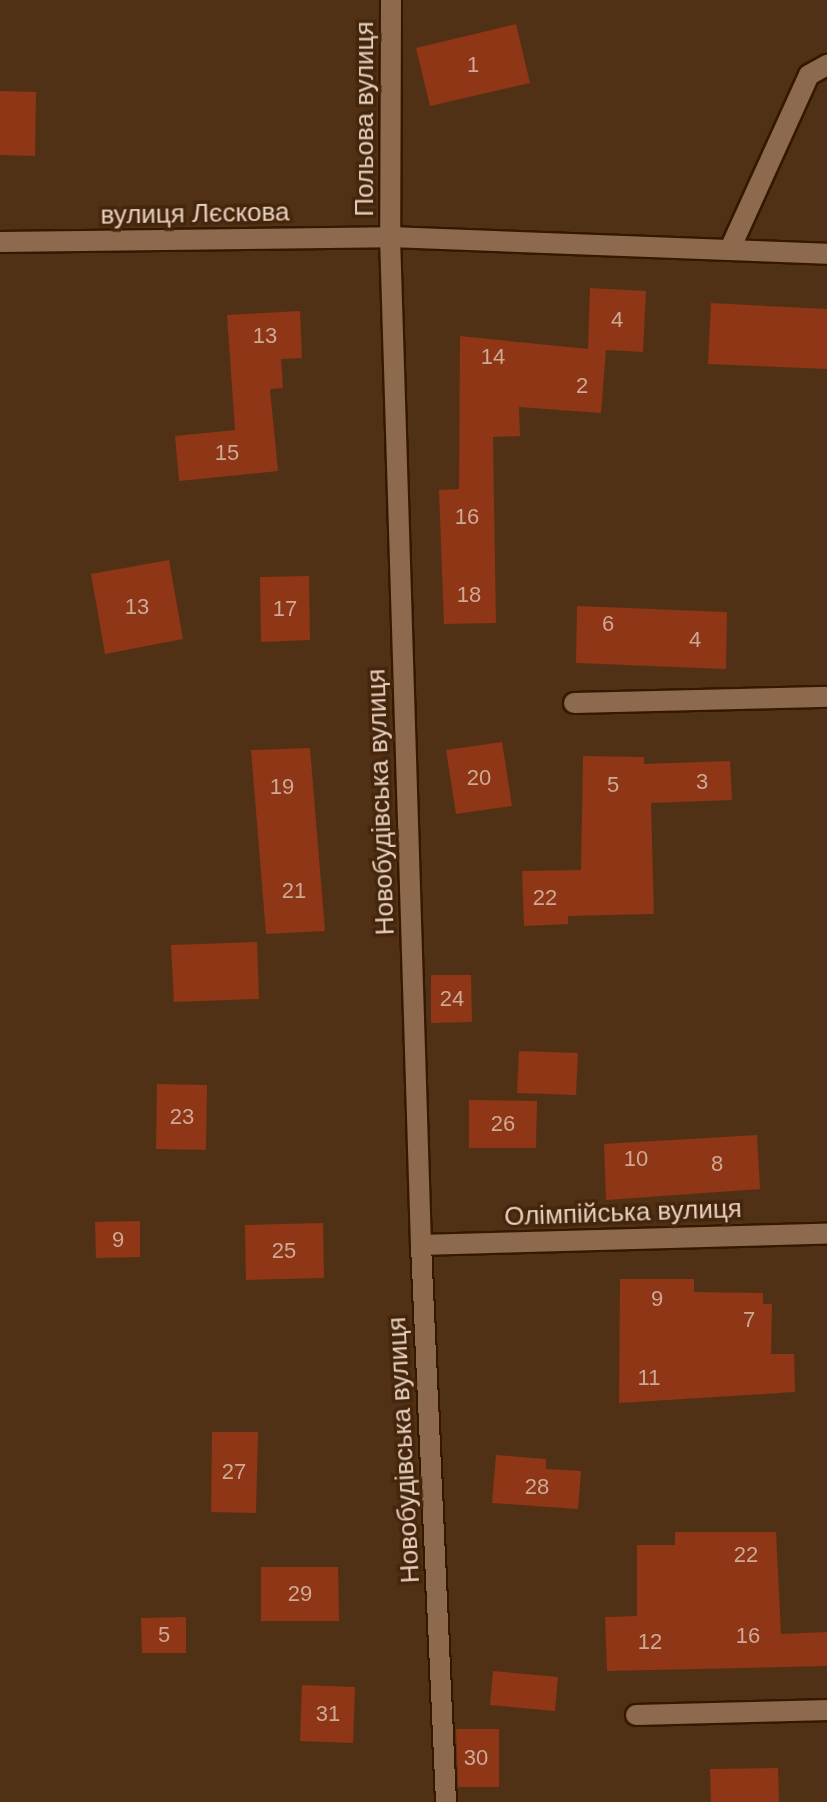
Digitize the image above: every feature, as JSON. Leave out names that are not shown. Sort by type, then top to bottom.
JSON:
[{"type":"street","name":"Польова вулиця","points":[[390,237],[391,0]]},
{"type":"street","points":[[730,249],[809,75],[827,65]]},
{"type":"street","name":"вулиця Лєскова","points":[[0,242],[390,237]]},
{"type":"street","points":[[390,237],[827,254]]},
{"type":"street","name":"Новобудівська вулиця","points":[[390,237],[421,1245],[446,1802]]},
{"type":"street","points":[[574,703],[827,697]]},
{"type":"street","name":"Олімпійська вулиця","points":[[421,1245],[827,1234]]},
{"type":"street","points":[[636,1715],[827,1710]]},
{"type":"building","points":[[516,24],[530,83],[430,106],[416,48]]},
{"type":"building","points":[[0,91],[36,92],[35,156],[0,155]]},
{"type":"building","points":[[590,288],[646,291],[643,352],[606,350],[601,413],[519,407],[520,436],[493,437],[496,623],[444,624],[439,490],[459,489],[460,336],[588,349]]},
{"type":"building","points":[[711,303],[827,309],[827,369],[708,364]]},
{"type":"building","points":[[300,311],[302,358],[281,359],[283,388],[270,389],[278,471],[179,481],[175,436],[235,430],[227,315]]},
{"type":"building","points":[[169,560],[183,639],[105,654],[91,574]]},
{"type":"building","points":[[309,576],[310,640],[261,642],[260,577]]},
{"type":"building","points":[[577,606],[727,612],[726,669],[576,663]]},
{"type":"building","points":[[502,742],[512,806],[456,814],[446,750]]},
{"type":"building","points":[[310,748],[325,931],[266,934],[251,750]]},
{"type":"building","points":[[583,756],[644,757],[644,764],[730,761],[732,800],[651,803],[654,914],[568,916],[568,924],[524,926],[522,871],[581,870]]},
{"type":"building","points":[[257,942],[259,999],[174,1002],[171,945]]},
{"type":"building","points":[[431,975],[471,975],[472,1022],[431,1023]]},
{"type":"building","points":[[519,1051],[578,1053],[576,1095],[517,1093]]},
{"type":"building","points":[[157,1084],[207,1085],[206,1150],[156,1149]]},
{"type":"building","points":[[469,1100],[537,1101],[536,1148],[469,1148]]},
{"type":"building","points":[[757,1135],[760,1189],[606,1200],[604,1144]]},
{"type":"building","points":[[140,1221],[140,1257],[96,1258],[95,1222]]},
{"type":"building","points":[[323,1223],[324,1278],[246,1280],[245,1225]]},
{"type":"building","points":[[620,1279],[694,1279],[694,1292],[763,1293],[763,1304],[772,1304],[771,1354],[794,1354],[795,1392],[619,1403]]},
{"type":"building","points":[[212,1432],[258,1432],[256,1513],[211,1512]]},
{"type":"building","points":[[496,1455],[546,1459],[546,1469],[581,1471],[578,1509],[492,1503]]},
{"type":"building","points":[[675,1532],[776,1532],[781,1634],[827,1632],[827,1666],[607,1671],[605,1617],[637,1616],[637,1545],[675,1545]]},
{"type":"building","points":[[261,1567],[338,1567],[339,1621],[261,1621]]},
{"type":"building","points":[[186,1617],[186,1653],[142,1653],[141,1618]]},
{"type":"building","points":[[493,1671],[558,1677],[555,1711],[490,1705]]},
{"type":"building","points":[[302,1685],[355,1687],[353,1743],[300,1741]]},
{"type":"building","points":[[456,1729],[499,1729],[499,1787],[458,1787]]},
{"type":"building","points":[[778,1768],[779,1802],[711,1802],[710,1769]]}]
